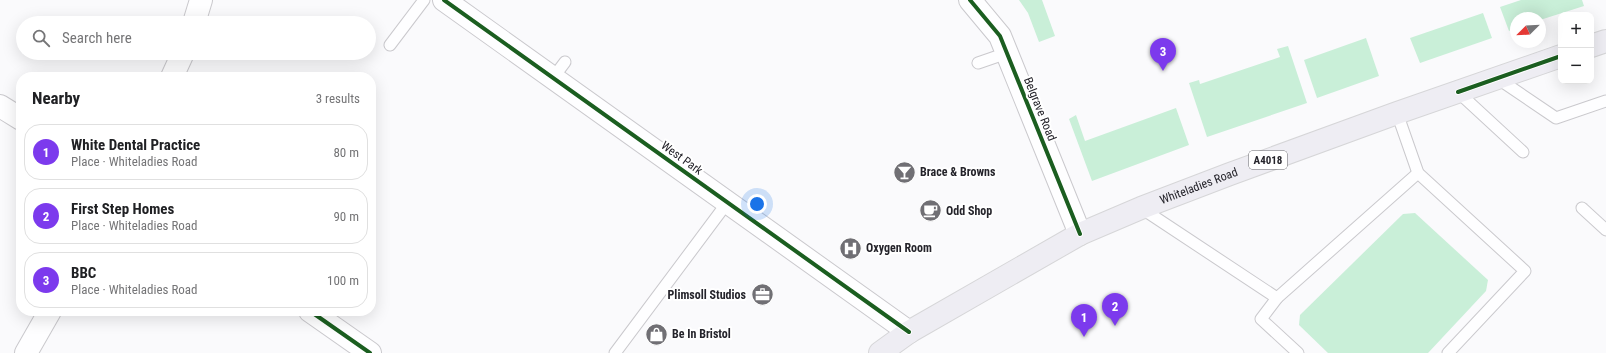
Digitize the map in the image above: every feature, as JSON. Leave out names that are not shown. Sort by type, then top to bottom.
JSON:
[{"type":"main road","points":[[1594,45],[1606,41]]},
{"type":"main road","name":"Whiteladies Road","points":[[880,353],[909,332],[1080,234],[1141,208],[1397,113],[1558,57]]},
{"type":"street","points":[[196,16],[201,0]]},
{"type":"street","name":"West Park","points":[[444,0],[559,70],[727,203],[909,332]]},
{"type":"street","name":"Belgrave Road","points":[[970,0],[1000,36],[1080,234]]},
{"type":"street","points":[[174,72],[180,60]]},
{"type":"street","points":[[0,106],[16,116]]},
{"type":"street","points":[[26,353],[47,316]]},
{"type":"street","points":[[317,316],[370,353]]},
{"type":"lane","points":[[390,45],[424,0]]},
{"type":"lane","points":[[978,63],[1007,53]]},
{"type":"lane","points":[[1496,78],[1556,118],[1606,100]]},
{"type":"lane","points":[[1458,92],[1523,152]]},
{"type":"lane","points":[[1397,113],[1418,173],[1526,271],[1448,353]]},
{"type":"lane","points":[[1298,353],[1261,319],[1277,298],[1418,173]]},
{"type":"lane","points":[[615,353],[727,203]]},
{"type":"lane","points":[[1141,208],[1277,298]]},
{"type":"lane","points":[[1582,208],[1606,230]]},
{"type":"green space","points":[[1019,0],[1042,0],[1055,36],[1039,42],[1028,13]]},
{"type":"green space","points":[[1521,0],[1582,0],[1584,6],[1565,12],[1558,12],[1558,14],[1546,18],[1546,12],[1510,12],[1509,31],[1500,7]]},
{"type":"green space","points":[[1483,13],[1492,38],[1420,63],[1410,38]]},
{"type":"green space","points":[[1366,38],[1379,76],[1317,98],[1304,60]]},
{"type":"green space","points":[[1288,46],[1307,103],[1207,137],[1189,83],[1199,80],[1200,84],[1280,57],[1277,49]]},
{"type":"green space","points":[[1176,108],[1189,145],[1092,181],[1069,119],[1076,115],[1085,141]]},
{"type":"green space","points":[[1415,213],[1488,280],[1486,291],[1428,353],[1328,353],[1299,325],[1300,315],[1403,214]]},
{"type":"cycle path","points":[[444,0],[909,332]]},
{"type":"cycle path","points":[[970,0],[1000,36],[1080,234]]},
{"type":"cycle path","points":[[1458,92],[1558,57]]},
{"type":"cycle path","points":[[317,316],[370,353]]},
{"type":"place","name":"BBC","points":[[1163,71]]},
{"type":"place","name":"Brace & Browns","points":[[904,172]]},
{"type":"place","name":"Odd Shop","points":[[931,211]]},
{"type":"place","name":"Oxygen Room","points":[[851,248]]},
{"type":"place","name":"Plimsoll Studios","points":[[762,295]]},
{"type":"place","name":"First Step Homes","points":[[1115,326]]},
{"type":"place","name":"Be In Bristol","points":[[656,334]]},
{"type":"place","name":"White Dental Practice","points":[[1084,337]]}]
